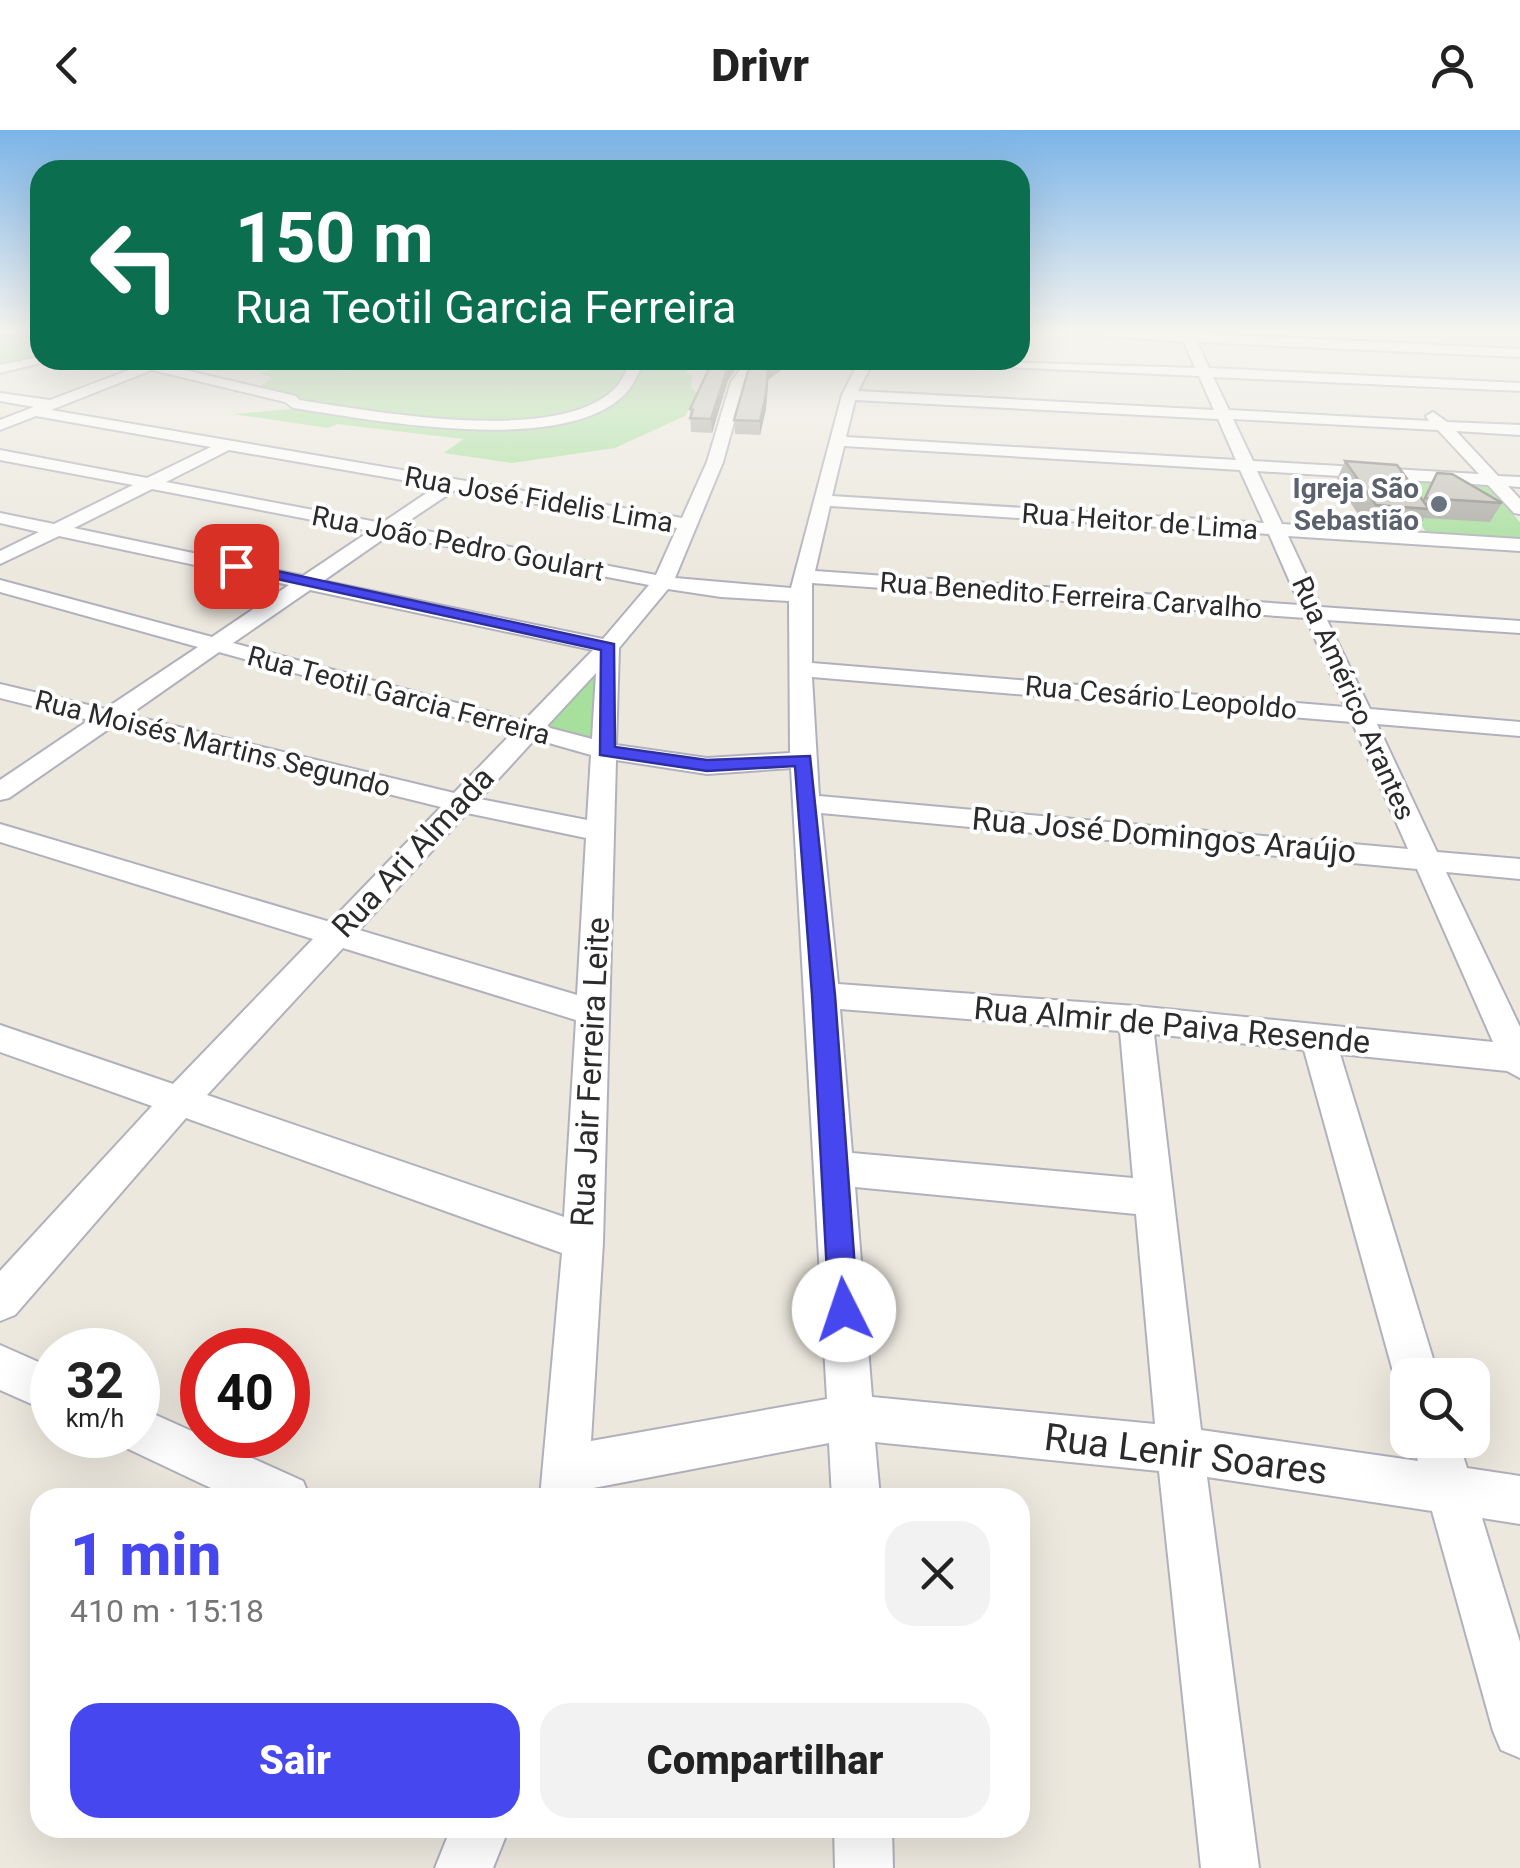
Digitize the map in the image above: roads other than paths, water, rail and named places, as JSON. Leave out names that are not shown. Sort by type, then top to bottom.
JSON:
[{"type":"street","points":[[0,426],[28,414]]},
{"type":"street","name":"Rua José Fidelis Lima","points":[[73,414],[227,445],[689,525]]},
{"type":"street","points":[[384,414],[482,425],[576,414]]},
{"type":"street","name":"Rua Ari Almada","points":[[0,1301],[179,1102],[608,647],[662,582],[715,462],[729,414]]},
{"type":"street","points":[[843,414],[800,585],[803,760],[824,995],[855,1488]]},
{"type":"street","name":"Rua Américo Arantes","points":[[1223,414],[1519,1060]]},
{"type":"street","points":[[1244,414],[1520,430]]},
{"type":"street","points":[[1432,414],[1520,509]]},
{"type":"street","points":[[836,441],[1520,482]]},
{"type":"street","points":[[0,558],[227,445]]},
{"type":"street","name":"Rua João Pedro Goulart","points":[[0,454],[662,582],[721,591],[800,585]]},
{"type":"street","points":[[0,792],[450,484]]},
{"type":"street","points":[[568,504],[593,484]]},
{"type":"street","name":"Rua Heitor de Lima","points":[[820,500],[1520,545]]},
{"type":"street","points":[[0,518],[608,647]]},
{"type":"street","name":"Rua Benedito Ferreira Carvalho","points":[[800,585],[1315,612],[1520,627]]},
{"type":"street","name":"Rua Teotil Garcia Ferreira","points":[[0,586],[606,752],[707,766],[803,760]]},
{"type":"street","name":"Rua Jair Ferreira Leite","points":[[566,1483],[582,1242],[608,647]]},
{"type":"street","name":"Rua Cesário Leopoldo","points":[[802,669],[1520,728]]},
{"type":"street","name":"Rua Moisés Martins Segundo","points":[[0,691],[459,803],[602,832]]},
{"type":"street","name":"Rua José Domingos Araújo","points":[[808,803],[1520,868]]},
{"type":"street","points":[[0,833],[592,1012]]},
{"type":"street","name":"Rua Almir de Paiva Resende","points":[[824,995],[1136,1019],[1519,1060]]},
{"type":"street","points":[[1136,1019],[1180,1450],[1230,1868]]},
{"type":"street","points":[[0,1038],[582,1242]]},
{"type":"street","points":[[1318,1038],[1411,1358]]},
{"type":"street","points":[[834,1168],[1156,1198]]},
{"type":"street","points":[[0,1367],[30,1381]]},
{"type":"street","name":"Rua Lenir Soares","points":[[566,1483],[850,1418],[1180,1450],[1520,1500]]},
{"type":"street","points":[[160,1440],[264,1488]]},
{"type":"street","points":[[1441,1458],[1520,1730]]},
{"type":"street","points":[[464,1868],[476,1838]]},
{"type":"street","points":[[864,1838],[864,1868]]},
{"type":"place","name":"Igreja São Sebastião","points":[[1439,504]]}]
